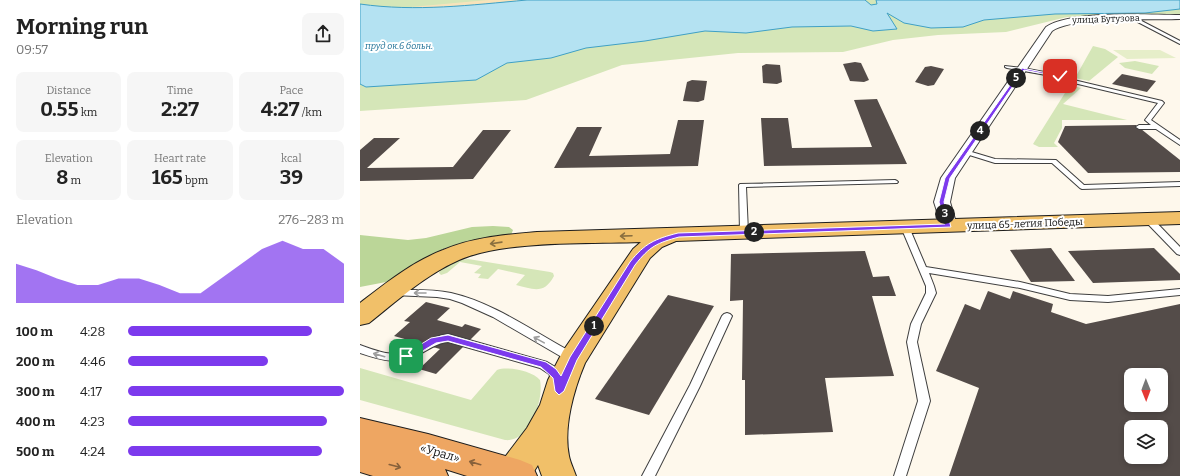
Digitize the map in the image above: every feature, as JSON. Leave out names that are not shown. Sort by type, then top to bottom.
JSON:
[{"type":"highway","name":"«Урал»","points":[[360,432],[428,449],[515,475]]},
{"type":"highway","points":[[360,457],[430,476]]},
{"type":"main road","name":"улица 65-летия Победы","points":[[678,235],[1180,218]]},
{"type":"main road","points":[[360,316],[390,292],[432,264],[465,250],[482,246],[537,239],[678,235]]},
{"type":"main road","points":[[515,475],[547,423],[573,359],[641,254],[654,242],[678,235]]},
{"type":"main road","points":[[557,399],[552,456],[559,476]]},
{"type":"street","name":"улица Бутузова","points":[[949,226],[942,202],[948,178],[1052,25],[1067,21],[1082,20],[1180,17]]},
{"type":"lane","points":[[1133,18],[1180,43]]},
{"type":"lane","points":[[1007,67],[1059,77],[1160,102],[1161,103],[1148,120],[1180,143]]},
{"type":"lane","points":[[1139,127],[1158,127]]},
{"type":"lane","points":[[965,152],[995,161],[1054,161],[1082,187],[1180,184]]},
{"type":"lane","points":[[744,232],[742,185],[895,182]]},
{"type":"lane","points":[[1148,219],[1180,252]]},
{"type":"lane","points":[[900,476],[924,401],[912,342],[916,324],[931,292],[924,269],[905,227]]},
{"type":"lane","points":[[924,269],[1020,285],[1070,297],[1108,299],[1180,292]]},
{"type":"lane","points":[[390,292],[431,293],[473,303],[573,359]]},
{"type":"lane","points":[[648,476],[695,386],[727,316]]},
{"type":"lane","points":[[360,349],[387,357],[397,358],[412,354],[434,340],[448,338],[543,365],[553,371],[557,377],[557,399]]},
{"type":"green space","name":"пруд ок.6 больн.","points":[[360,0],[1180,0],[1180,15],[1067,17],[1006,32],[938,35],[893,40],[843,52],[738,53],[622,65],[526,100],[360,111]]},
{"type":"green space","points":[[1093,46],[1105,49],[1118,57],[1089,81],[1075,78]]},
{"type":"green space","points":[[1113,50],[1160,50],[1176,58],[1127,59]]},
{"type":"green space","points":[[1135,61],[1159,66],[1152,74],[1125,68],[1119,63]]},
{"type":"green space","points":[[1070,85],[1081,88],[1063,104],[1127,120],[1062,120],[1062,128],[1054,143],[1058,147],[1039,147],[1033,144]]},
{"type":"green space","points":[[472,227],[509,227],[513,230],[511,235],[445,248],[399,276],[386,282],[360,287],[360,235],[408,240],[426,238]]},
{"type":"green space","points":[[468,259],[550,272],[553,273],[554,276],[546,286],[533,289],[516,285],[525,275],[498,269],[488,279],[478,278],[481,274],[474,273],[482,266],[460,262],[447,273],[441,275],[439,273],[443,266],[447,264]]},
{"type":"green space","points":[[360,368],[471,400],[497,370],[520,370],[531,374],[540,380],[540,398],[533,419],[528,428],[522,435],[514,439],[505,440],[360,400]]},
{"type":"sand","points":[[488,0],[527,0],[443,8],[411,7]]},
{"type":"water","name":"пруд ок.6 больн.","points":[[527,0],[865,0],[871,5],[877,4],[876,0],[1180,0],[1180,9],[1145,13],[1055,14],[984,20],[963,27],[931,28],[904,23],[887,13],[897,29],[873,31],[851,26],[792,27],[746,33],[705,31],[645,41],[586,48],[551,58],[507,63],[476,80],[366,87],[360,84],[360,4],[423,8]]},
{"type":"building","points":[[855,62],[861,63],[869,80],[864,82],[850,81],[843,64]]},
{"type":"building","points":[[766,64],[780,65],[782,82],[777,84],[763,83],[762,66]]},
{"type":"building","points":[[931,66],[944,69],[934,85],[928,86],[915,82],[925,67]]},
{"type":"building","points":[[1122,74],[1156,81],[1147,92],[1112,84]]},
{"type":"building","points":[[692,80],[707,81],[704,100],[698,102],[683,101],[687,82]]},
{"type":"building","points":[[877,99],[907,164],[764,166],[761,118],[788,118],[792,148],[872,147],[854,100]]},
{"type":"building","points":[[678,120],[704,120],[698,166],[554,168],[577,127],[602,127],[589,156],[670,154]]},
{"type":"building","points":[[1136,125],[1180,160],[1180,172],[1088,173],[1058,142],[1065,126]]},
{"type":"building","points":[[483,130],[511,130],[473,179],[360,181],[360,150],[374,138],[400,138],[367,168],[453,167]]},
{"type":"building","points":[[1051,248],[1075,281],[1031,282],[1010,250]]},
{"type":"building","points":[[1154,248],[1180,274],[1180,280],[1093,283],[1068,251]]},
{"type":"building","points":[[865,251],[873,277],[889,276],[896,296],[872,296],[894,376],[825,378],[833,432],[745,435],[745,380],[742,380],[743,300],[730,301],[731,254]]},
{"type":"building","points":[[988,291],[1010,299],[1013,291],[1053,304],[1051,312],[1086,324],[1180,304],[1180,476],[949,476],[979,388],[936,371],[965,304],[980,310]]},
{"type":"building","points":[[668,295],[714,306],[649,415],[595,399]]},
{"type":"building","points":[[426,302],[450,308],[437,320],[462,327],[465,324],[481,329],[436,374],[419,369],[440,349],[394,336],[410,322],[404,321]]},
{"type":"route","points":[[406,356],[412,354],[434,340],[448,338],[543,365],[553,371],[557,377],[559,391],[573,359],[633,264],[647,247],[665,237],[678,235],[949,226],[942,202],[948,178],[1023,69],[1060,76]]}]
